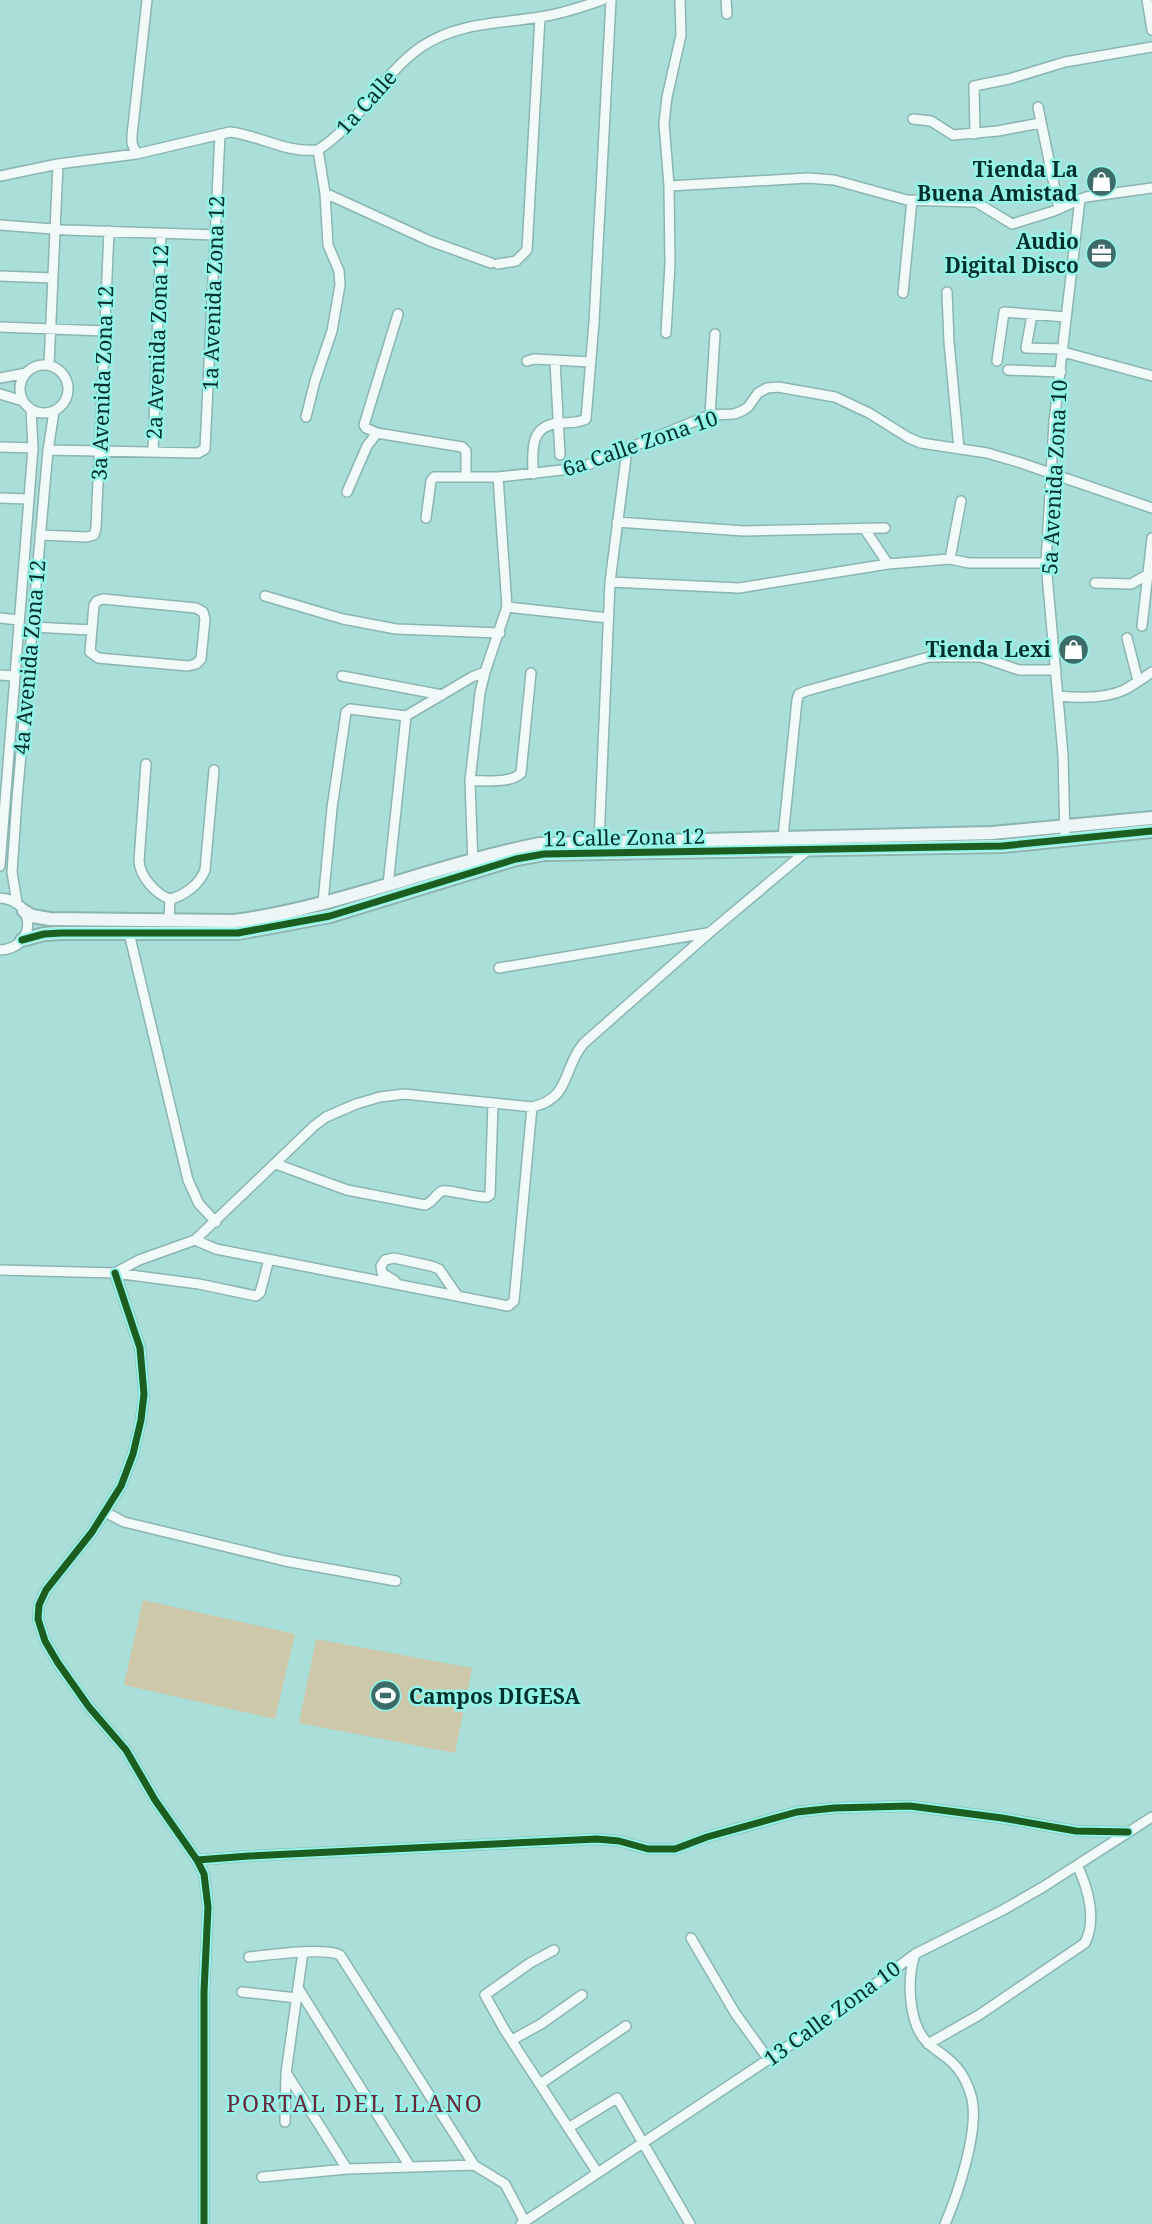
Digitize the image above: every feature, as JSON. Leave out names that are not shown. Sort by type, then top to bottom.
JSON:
[{"type":"street","points":[[136,153],[132,143],[133,126],[147,0]]},
{"type":"street","name":"1a Calle","points":[[0,176],[58,164],[136,153],[230,132],[242,133],[285,148],[318,150],[347,125],[399,66],[421,47],[447,33],[484,23],[540,17],[602,0]]},
{"type":"street","points":[[533,474],[534,438],[545,428],[559,423],[578,423],[586,419],[611,0]]},
{"type":"street","points":[[666,333],[670,264],[669,186],[664,123],[681,36],[680,0]]},
{"type":"street","points":[[726,0],[727,14]]},
{"type":"street","points":[[1147,0],[1152,30]]},
{"type":"street","points":[[325,193],[430,241],[494,263],[516,261],[527,250],[540,17]]},
{"type":"street","points":[[975,134],[974,86],[1009,79],[1065,62],[1152,47]]},
{"type":"street","points":[[1038,107],[1059,209]]},
{"type":"street","points":[[913,120],[931,121],[948,134],[975,134],[1040,123]]},
{"type":"street","name":"1a Avenida Zona 12","points":[[153,451],[198,453],[204,451],[207,442],[220,134]]},
{"type":"street","points":[[306,417],[332,331],[340,293],[339,271],[328,247],[325,193],[318,150]]},
{"type":"street","points":[[49,365],[58,164]]},
{"type":"street","points":[[669,186],[824,179],[912,200],[976,202],[1012,224],[1059,209],[1080,199],[1152,188]]},
{"type":"street","name":"5a Avenida Zona 10","points":[[1065,833],[1058,696],[1046,563],[1054,422],[1080,199]]},
{"type":"street","points":[[903,293],[912,200]]},
{"type":"street","points":[[0,225],[216,235]]},
{"type":"street","name":"3a Avenida Zona 12","points":[[40,535],[87,537],[94,535],[96,528],[109,231]]},
{"type":"street","name":"2a Avenida Zona 12","points":[[153,451],[161,234]]},
{"type":"street","points":[[0,276],[53,278]]},
{"type":"street","points":[[947,292],[959,449]]},
{"type":"street","points":[[997,361],[1004,312],[1066,317]]},
{"type":"street","points":[[398,314],[364,425],[377,433],[462,447],[467,456],[466,477]]},
{"type":"street","points":[[1032,315],[1026,348],[1063,351],[1152,376]]},
{"type":"street","points":[[0,327],[104,331]]},
{"type":"street","points":[[710,415],[715,334]]},
{"type":"street","points":[[527,361],[534,359],[591,362]]},
{"type":"street","points":[[555,360],[560,455]]},
{"type":"street","points":[[0,378],[26,373],[36,366],[49,365],[62,373],[69,387],[65,402],[54,412],[46,413],[31,409],[23,401],[0,394]]},
{"type":"street","points":[[1008,370],[1061,372]]},
{"type":"street","points":[[23,401],[20,387],[26,373]]},
{"type":"street","name":"6a Calle Zona 10","points":[[426,518],[432,479],[498,477],[580,468],[710,415],[742,411],[758,393],[778,387],[835,397],[869,413],[909,438],[934,446],[987,453],[1051,471],[1152,508]]},
{"type":"street","name":"4a Avenida Zona 12","points":[[0,866],[5,735],[14,676],[33,448],[31,409]]},
{"type":"street","name":"4a Avenida Zona 12","points":[[22,940],[28,926],[20,907],[12,872],[40,535],[54,412]]},
{"type":"street","points":[[346,492],[366,446],[377,433]]},
{"type":"street","points":[[0,447],[33,448]]},
{"type":"street","points":[[48,450],[153,451]]},
{"type":"street","points":[[600,842],[610,582],[627,450]]},
{"type":"street","points":[[473,866],[470,781],[485,672],[507,607],[498,477]]},
{"type":"street","points":[[0,498],[29,499]]},
{"type":"street","points":[[950,559],[961,500]]},
{"type":"street","points":[[617,522],[744,531],[885,528]]},
{"type":"street","points":[[864,528],[888,564]]},
{"type":"street","points":[[1142,626],[1152,538]]},
{"type":"street","points":[[610,582],[739,587],[888,564],[950,559],[969,563],[1046,563]]},
{"type":"street","points":[[1096,583],[1131,584],[1149,576]]},
{"type":"street","points":[[265,596],[343,619],[396,629],[499,633]]},
{"type":"street","points":[[103,600],[196,608],[202,612],[205,619],[201,659],[188,666],[98,658],[90,652],[92,630],[94,605],[103,600]]},
{"type":"street","points":[[507,607],[608,618]]},
{"type":"street","points":[[0,618],[19,620]]},
{"type":"street","points":[[32,627],[92,630]]},
{"type":"street","points":[[1127,638],[1138,681]]},
{"type":"street","points":[[783,837],[799,694],[929,657],[981,657],[1019,670],[1056,670]]},
{"type":"street","points":[[323,902],[332,808],[346,712],[350,709],[406,716],[485,672]]},
{"type":"street","points":[[1058,696],[1073,698],[1112,694],[1152,672]]},
{"type":"street","points":[[470,781],[510,779],[521,773],[531,673]]},
{"type":"street","points":[[0,675],[14,676]]},
{"type":"street","points":[[342,676],[442,695]]},
{"type":"street","points":[[388,885],[406,716]]},
{"type":"street","points":[[146,764],[140,872],[163,896],[170,899],[197,883],[205,870],[214,770]]},
{"type":"street","name":"12 Calle Zona 12","points":[[20,907],[32,916],[50,919],[234,921],[473,866],[544,854],[1002,846],[1152,818]]},
{"type":"street","name":"12 Calle Zona 12","points":[[22,940],[52,933],[238,933],[330,916],[540,844],[809,836],[1152,831]]},
{"type":"street","points":[[115,1273],[139,1260],[195,1240],[314,1126],[326,1117],[368,1100],[404,1094],[532,1107],[545,1103],[561,1092],[573,1059],[584,1043],[709,933],[809,851],[809,836]]},
{"type":"street","points":[[0,898],[20,907]]},
{"type":"street","points":[[169,920],[170,899]]},
{"type":"street","points":[[129,933],[188,1180],[199,1204],[216,1222]]},
{"type":"street","points":[[499,968],[709,933]]},
{"type":"street","points":[[0,950],[10,949],[22,940]]},
{"type":"street","points":[[276,1164],[347,1190],[425,1205],[432,1202],[440,1192],[447,1190],[461,1195],[487,1197],[490,1195],[493,1103]]},
{"type":"street","points":[[195,1240],[216,1249],[508,1306],[514,1301],[532,1107]]},
{"type":"street","points":[[400,1284],[382,1273],[380,1266],[385,1261],[394,1258],[439,1269],[457,1295]]},
{"type":"street","points":[[0,1270],[115,1273],[199,1284],[256,1296],[260,1293],[269,1259]]},
{"type":"street","points":[[115,1273],[140,1348],[144,1394],[141,1420],[121,1486],[106,1512],[42,1597],[38,1612],[39,1625],[45,1641],[78,1693],[126,1750],[204,1874],[208,1897],[204,2006],[204,2224]]},
{"type":"street","points":[[106,1512],[124,1522],[272,1558],[396,1581]]},
{"type":"street","points":[[197,1860],[597,1839],[619,1841],[648,1849],[676,1849],[707,1837],[787,1815],[834,1808],[922,1807],[1076,1831],[1128,1832]]},
{"type":"street","name":"13 Calle Zona 10","points":[[523,2223],[826,2021],[915,1954],[1003,1910],[1152,1817]]},
{"type":"street","points":[[928,2044],[979,2015],[1085,1944],[1089,1930],[1090,1903],[1077,1865]]},
{"type":"street","points":[[691,1938],[735,2013],[769,2060]]},
{"type":"street","points":[[554,1950],[530,1963],[485,1995],[597,2172]]},
{"type":"street","points":[[285,2122],[286,2073],[303,1952]]},
{"type":"street","points":[[249,1957],[303,1952],[335,1952],[340,1955],[474,2165],[505,2184],[523,2223]]},
{"type":"street","points":[[915,1954],[909,1976],[917,2027],[928,2044],[960,2070],[968,2087],[973,2111],[968,2150],[944,2224]]},
{"type":"street","points":[[242,1992],[298,1993]]},
{"type":"street","points":[[298,1993],[409,2165]]},
{"type":"street","points":[[512,2040],[541,2024],[582,1995]]},
{"type":"street","points":[[540,2084],[626,2026]]},
{"type":"street","points":[[286,2073],[347,2169]]},
{"type":"street","points":[[568,2128],[617,2098],[690,2224]]},
{"type":"street","points":[[262,2177],[409,2165],[474,2165]]},
{"type":"shaded area","points":[[143,1600],[295,1634],[275,1719],[124,1685]]},
{"type":"shaded area","name":"Campos DIGESA","points":[[316,1639],[472,1668],[455,1753],[299,1723]]},
{"type":"cycle path","points":[[22,940],[61,933],[238,933],[330,916],[516,859],[544,854],[1002,846],[1152,831]]},
{"type":"cycle path","points":[[115,1273],[140,1348],[144,1394],[141,1420],[133,1454],[121,1486],[92,1532],[46,1590],[39,1605],[38,1619],[45,1641],[58,1663],[89,1707],[126,1750],[204,1874],[208,1907],[204,1992],[204,2224]]},
{"type":"cycle path","points":[[197,1860],[597,1839],[619,1841],[648,1849],[675,1849],[707,1837],[797,1812],[834,1808],[910,1806],[1076,1831],[1128,1832]]},
{"type":"place","name":"Tienda La Buena Amistad","points":[[1101,181]]},
{"type":"place","name":"Audio Digital Disco","points":[[1102,253]]},
{"type":"place","name":"Tienda Lexi","points":[[1074,649]]},
{"type":"place","name":"Campos DIGESA","points":[[386,1696]]},
{"type":"district","name":"PORTAL DEL LLANO","points":[[355,2103]]}]
